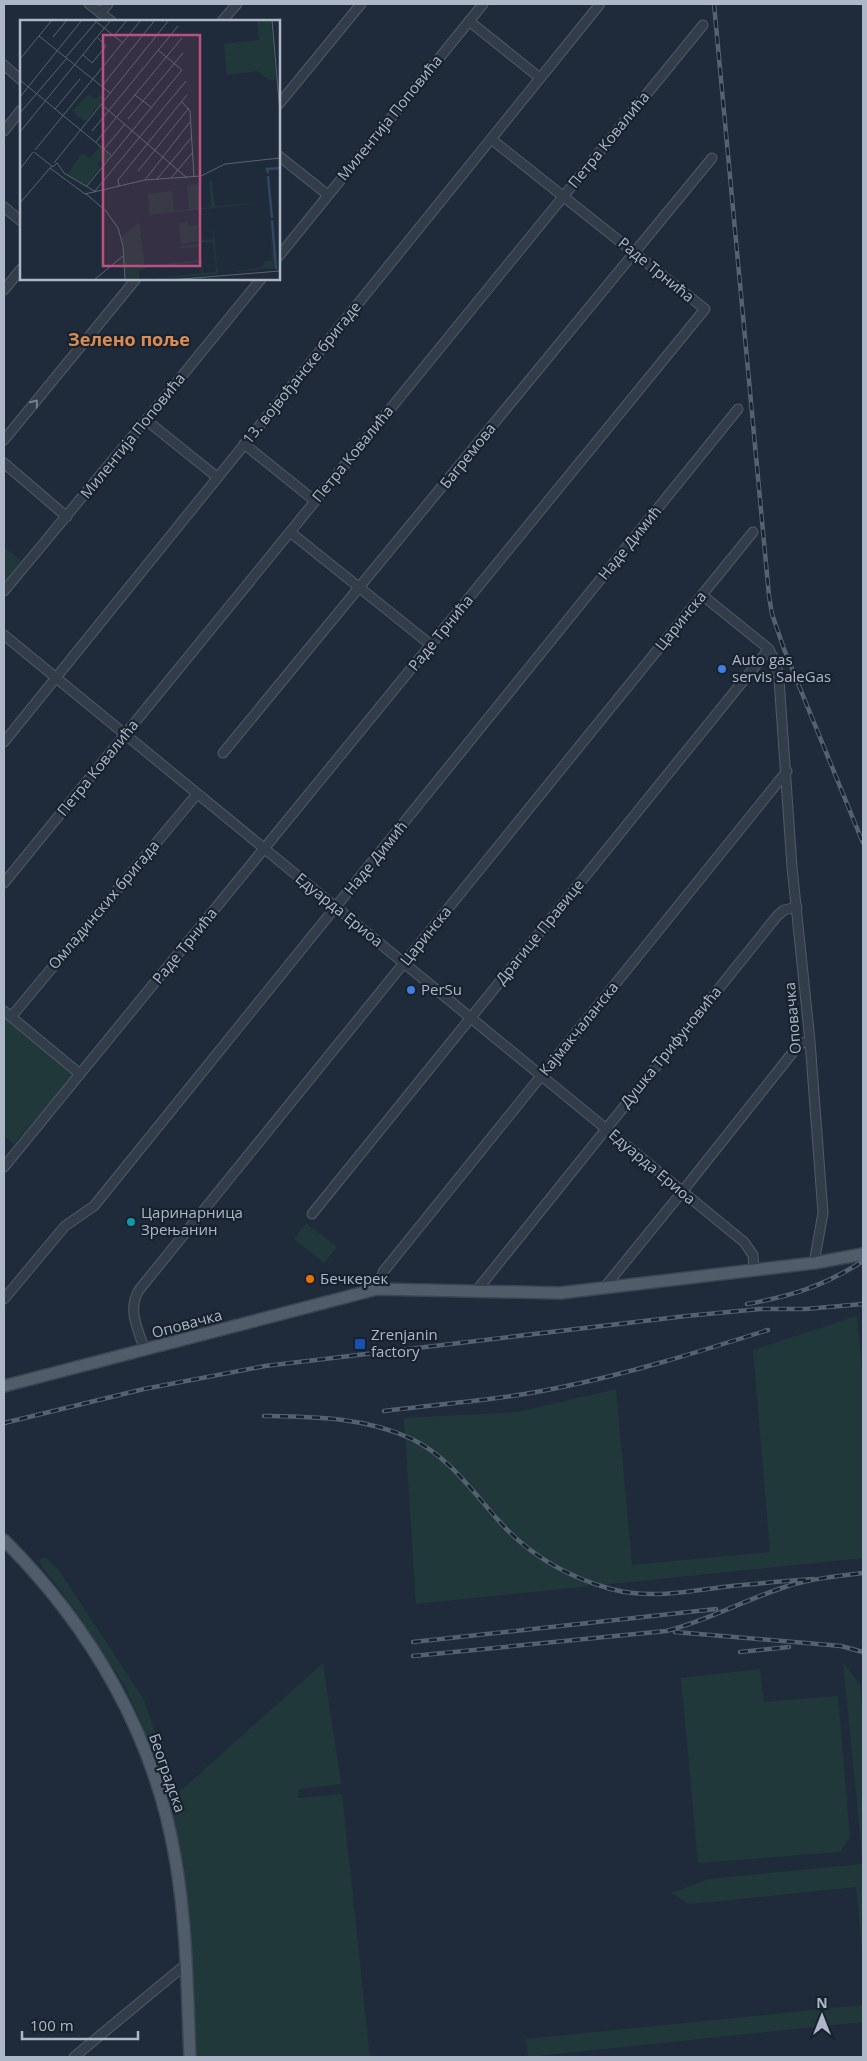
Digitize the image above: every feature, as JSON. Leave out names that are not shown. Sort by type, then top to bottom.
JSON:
[{"type":"main road","name":"Оповачка","points":[[4,1386],[377,1289],[560,1293],[814,1263],[863,1254]]},
{"type":"main road","name":"Београдска","points":[[4,1540],[47,1585],[81,1630],[114,1683],[141,1740],[158,1788],[172,1839],[178,1877],[190,2057]]},
{"type":"street","points":[[89,4],[110,20]]},
{"type":"street","points":[[100,13],[108,4]]},
{"type":"street","points":[[223,20],[237,4]]},
{"type":"street","points":[[280,103],[361,4]]},
{"type":"street","name":"Милентија Поповића","points":[[280,255],[483,4]]},
{"type":"street","name":"13. војвођанске бригаде","points":[[4,742],[600,4]]},
{"type":"street","points":[[469,21],[540,78]]},
{"type":"street","name":"Петра Ковалића","points":[[4,883],[703,25]]},
{"type":"street","points":[[4,65],[20,79]]},
{"type":"street","points":[[4,131],[20,111]]},
{"type":"street","name":"Раде Трнића","points":[[4,1167],[705,309],[491,139]]},
{"type":"street","points":[[280,157],[328,196]]},
{"type":"street","name":"Багремова","points":[[223,753],[712,158]]},
{"type":"street","points":[[4,207],[20,220]]},
{"type":"street","points":[[4,290],[20,269]]},
{"type":"street","points":[[4,440],[135,280]]},
{"type":"street","name":"Милентија Поповића","points":[[4,591],[67,517],[260,280]]},
{"type":"street","name":"Наде Димић","points":[[4,1299],[65,1226],[94,1206],[738,409]]},
{"type":"street","points":[[146,420],[218,477]]},
{"type":"street","points":[[244,444],[315,501]]},
{"type":"street","points":[[4,464],[67,517]]},
{"type":"street","points":[[290,532],[431,645]]},
{"type":"street","name":"Царинска","points":[[145,1350],[134,1319],[133,1305],[139,1290],[752,532]]},
{"type":"street","points":[[702,595],[769,649]]},
{"type":"street","name":"Едуарда Ериоа","points":[[4,635],[744,1242],[752,1255],[754,1270]]},
{"type":"street","name":"Оповачка","points":[[769,649],[776,664],[779,679],[787,771],[792,868],[810,1041],[823,1213],[814,1263]]},
{"type":"street","name":"Драгице Правице","points":[[312,1214],[769,649]]},
{"type":"street","name":"Кајмакчаланска","points":[[377,1289],[383,1272],[787,771]]},
{"type":"street","name":"Омладинских бригада","points":[[8,1014],[197,794]]},
{"type":"street","name":"Душка Трифуновића","points":[[477,1290],[777,916],[784,910],[797,907]]},
{"type":"street","points":[[8,1014],[80,1074]]},
{"type":"street","points":[[604,1288],[797,1047],[802,1042],[810,1041]]},
{"type":"street","points":[[74,2057],[185,1966]]},
{"type":"green space","points":[[4,547],[21,561],[4,582]]},
{"type":"green space","points":[[4,1018],[74,1075],[14,1144],[4,1136]]},
{"type":"green space","points":[[306,1223],[337,1247],[324,1263],[294,1239]]},
{"type":"green space","points":[[857,1316],[863,1382],[863,1558],[416,1604],[404,1418],[518,1412],[616,1389],[632,1565],[770,1552],[753,1350]]},
{"type":"green space","points":[[45,1557],[58,1569],[143,1698],[177,1794],[323,1663],[341,1784],[299,1789],[298,1798],[342,1794],[370,2057],[197,2057],[191,1939],[184,1866],[170,1800],[125,1686],[75,1610],[38,1561]]},
{"type":"green space","points":[[843,1662],[860,1685],[863,1715],[863,1853],[862,1853]]},
{"type":"green space","points":[[760,1669],[764,1702],[838,1696],[850,1837],[840,1852],[698,1863],[681,1678]]},
{"type":"green space","points":[[863,1864],[863,1960],[856,1887],[690,1904],[671,1893],[709,1879]]},
{"type":"green space","points":[[863,2005],[863,2022],[528,2057],[526,2039]]},
{"type":"railway","points":[[714,4],[772,614],[784,649],[863,843]]},
{"type":"railway","points":[[747,1304],[807,1289],[835,1277],[863,1261]]},
{"type":"railway","points":[[4,1423],[144,1389],[265,1366],[686,1316],[760,1309],[805,1309],[863,1304]]},
{"type":"railway","points":[[384,1411],[492,1399],[557,1388],[637,1369],[768,1330]]},
{"type":"railway","points":[[264,1416],[321,1418],[358,1422],[376,1426],[412,1439],[426,1447],[449,1465],[499,1521],[536,1554],[565,1571],[611,1589],[639,1594],[667,1594],[813,1579]]},
{"type":"railway","points":[[413,1656],[666,1631],[696,1622],[794,1584],[863,1573]]},
{"type":"railway","points":[[413,1642],[716,1609]]},
{"type":"railway","points":[[675,1632],[841,1646],[863,1652]]},
{"type":"railway","points":[[740,1652],[789,1647]]},
{"type":"place","name":"Auto gas servis SaleGas","points":[[722,669]]},
{"type":"place","name":"PerSu","points":[[411,990]]},
{"type":"place","name":"Царинарница Зрењанин","points":[[131,1222]]},
{"type":"place","name":"Бечкерек","points":[[310,1279]]},
{"type":"place","name":"Zrenjanin factory","points":[[360,1344]]},
{"type":"district","name":"Зелено поље","points":[[129,340]]}]
